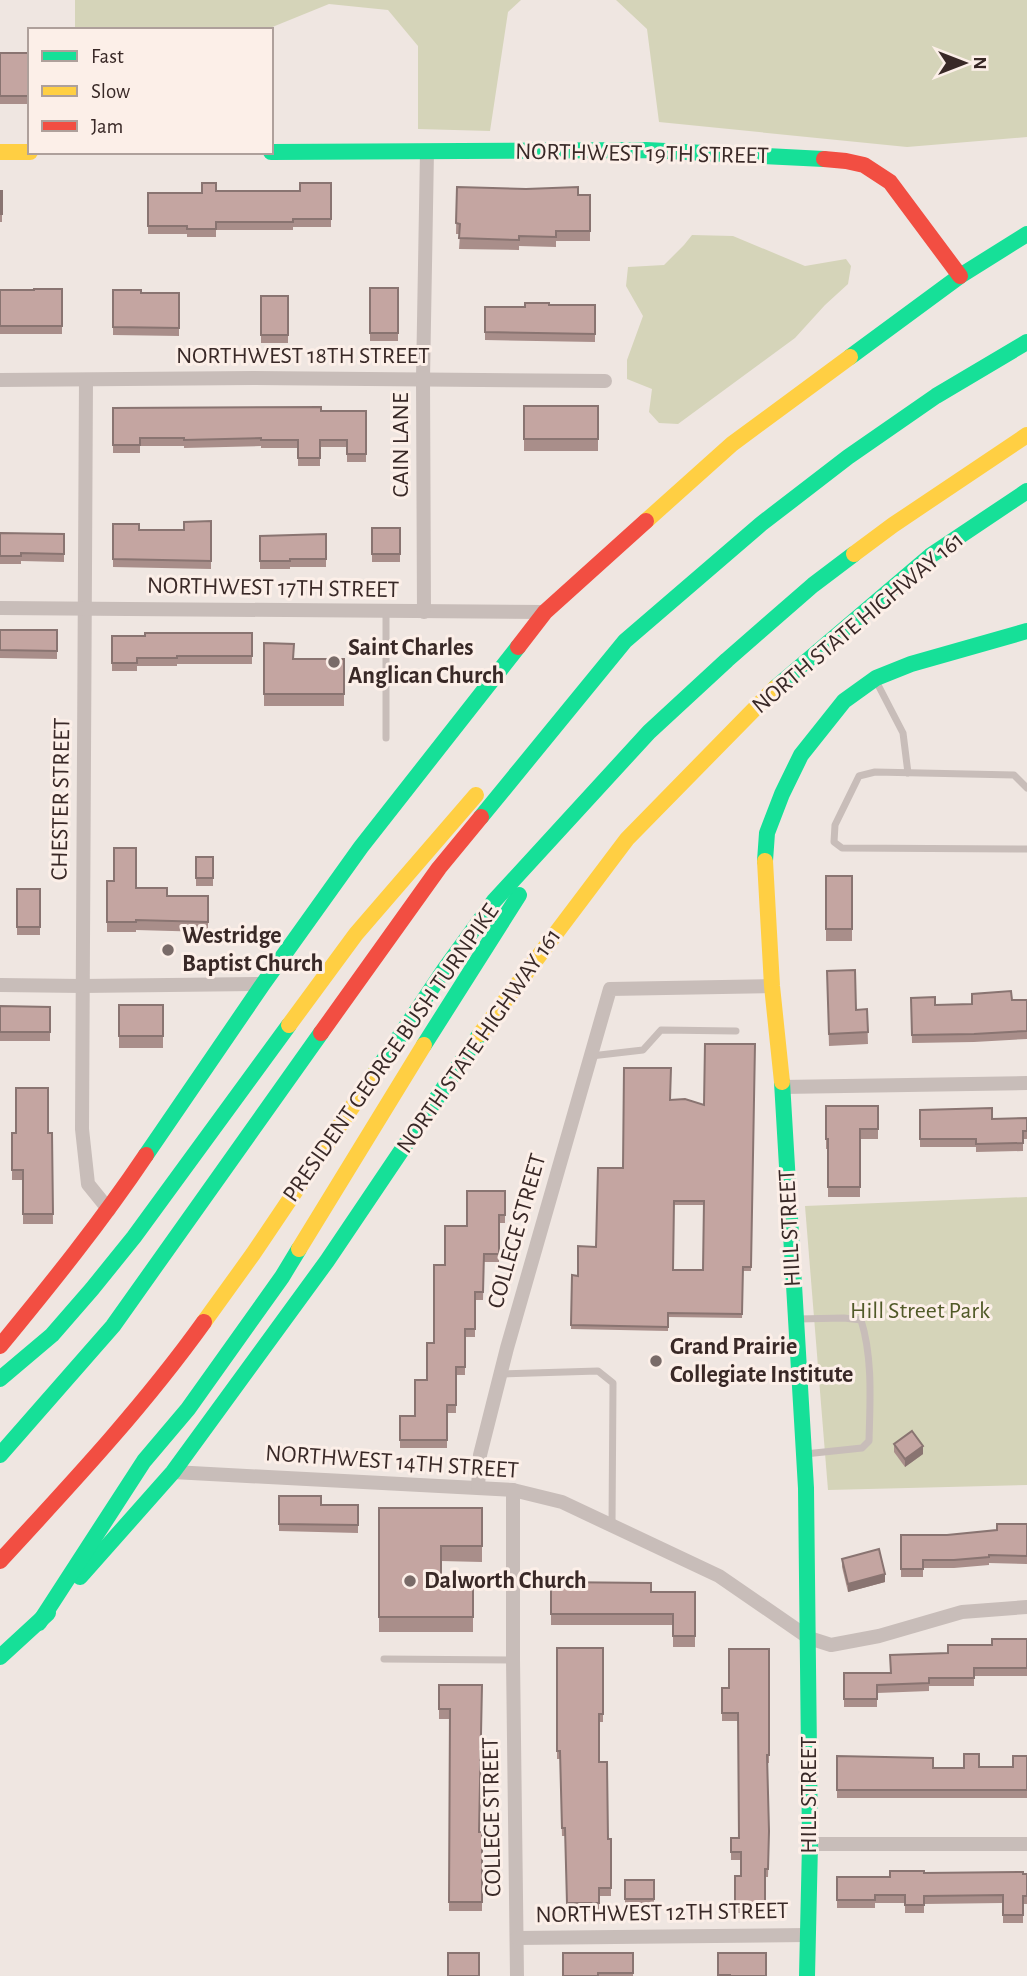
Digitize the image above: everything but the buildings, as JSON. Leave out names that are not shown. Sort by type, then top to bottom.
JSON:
[{"type":"main road","name":"NORTHWEST 19TH STREET","points":[[273,152],[646,150],[846,161],[864,165],[890,182],[960,276]]},
{"type":"main road","points":[[0,152],[28,152]]},
{"type":"main road","points":[[0,1346],[109,1210],[360,846],[545,612],[732,444],[960,276],[1027,234]]},
{"type":"main road","points":[[523,741],[567,690],[761,524],[848,457],[936,396],[1026,342]]},
{"type":"main road","name":"PRESIDENT GEORGE BUSH TURNPIKE","points":[[0,1561],[86,1468],[182,1353],[253,1254],[444,970],[494,901],[566,822],[649,732],[813,585],[904,517],[1027,435]]},
{"type":"main road","name":"NORTH STATE HIGHWAY 161","points":[[0,1657],[39,1623],[173,1472],[327,1261],[486,1024],[627,839],[777,685],[930,556],[1027,491]]},
{"type":"main road","name":"HILL STREET","points":[[807,1976],[810,1844],[809,1638],[804,1454],[782,1087],[772,986],[765,866],[767,833],[801,755],[844,701],[875,679],[911,664],[1027,631]]},
{"type":"main road","points":[[0,1455],[113,1326],[439,868],[625,641]]},
{"type":"main road","points":[[0,1379],[52,1335],[92,1289],[134,1237],[356,933],[487,782]]},
{"type":"main road","points":[[39,1623],[144,1461],[195,1399],[282,1277],[462,983],[566,822]]},
{"type":"street","name":"CAIN LANE","points":[[424,612],[423,379],[427,151]]},
{"type":"street","name":"NORTHWEST 18TH STREET","points":[[0,380],[253,378],[605,381]]},
{"type":"street","name":"CHESTER STREET","points":[[86,380],[82,1129],[88,1184],[109,1210]]},
{"type":"street","name":"NORTHWEST 17TH STREET","points":[[0,608],[545,612]]},
{"type":"street","points":[[0,985],[263,984]]},
{"type":"street","name":"COLLEGE STREET","points":[[478,1487],[480,1455],[500,1374],[610,989],[772,986]]},
{"type":"street","points":[[782,1087],[1027,1083]]},
{"type":"street","name":"NORTHWEST 14TH STREET","points":[[173,1472],[478,1487],[513,1490],[562,1502],[719,1576],[809,1638],[831,1645],[879,1636],[962,1612],[1027,1607]]},
{"type":"street","name":"COLLEGE STREET","points":[[513,1490],[517,1976]]},
{"type":"street","points":[[810,1844],[1027,1844]]},
{"type":"street","name":"NORTHWEST 12TH STREET","points":[[517,1938],[808,1935]]},
{"type":"lane","points":[[386,612],[386,738]]},
{"type":"lane","points":[[875,679],[903,733],[908,772]]},
{"type":"lane","points":[[1027,788],[1014,775],[875,772],[859,776],[835,825],[834,842],[842,848],[1027,849]]},
{"type":"lane","points":[[590,1056],[643,1050],[661,1030],[736,1031]]},
{"type":"lane","points":[[795,1319],[861,1320],[866,1335],[870,1395],[869,1441],[862,1448],[804,1454]]},
{"type":"lane","points":[[500,1374],[598,1371],[612,1383],[612,1525]]},
{"type":"lane","points":[[384,1660],[513,1660]]},
{"type":"green space","points":[[75,0],[521,0],[508,12],[490,131],[418,129],[418,46],[388,10],[329,4],[270,28],[75,28]]},
{"type":"green space","points":[[616,0],[1027,0],[1027,137],[907,147],[659,122],[647,29]]},
{"type":"green space","points":[[692,235],[733,236],[805,266],[846,259],[851,266],[848,284],[795,338],[678,424],[659,423],[649,412],[652,389],[627,379],[627,360],[643,316],[626,286],[628,267],[664,265]]},
{"type":"green space","name":"Hill Street Park","points":[[1027,1197],[1027,1485],[828,1490],[805,1206]]},
{"type":"traffic: fast","points":[[273,152],[646,150],[824,159]]},
{"type":"traffic: fast","points":[[850,357],[960,276],[1027,234]]},
{"type":"traffic: fast","points":[[481,817],[625,641],[761,524],[848,457],[936,396],[1027,342]]},
{"type":"traffic: fast","points":[[775,688],[930,556],[1027,491]]},
{"type":"traffic: fast","points":[[375,1073],[494,901],[649,732],[813,585],[854,554]]},
{"type":"traffic: fast","points":[[765,861],[767,833],[801,755],[844,701],[876,678],[911,664],[1027,631]]},
{"type":"traffic: fast","points":[[146,1155],[361,847],[518,647]]},
{"type":"traffic: fast","points":[[424,1045],[519,895]]},
{"type":"traffic: fast","points":[[0,1379],[52,1335],[92,1289],[134,1237],[289,1025]]},
{"type":"traffic: fast","points":[[0,1455],[113,1326],[321,1033]]},
{"type":"traffic: fast","points":[[80,1577],[173,1472],[327,1261],[480,1034]]},
{"type":"traffic: fast","points":[[782,1082],[806,1488],[810,1844],[807,1976]]},
{"type":"traffic: fast","points":[[39,1623],[144,1461],[188,1409],[299,1249]]},
{"type":"traffic: fast","points":[[0,1657],[48,1613]]},
{"type":"traffic: slow","points":[[0,152],[28,152]]},
{"type":"traffic: slow","points":[[646,521],[732,444],[850,357]]},
{"type":"traffic: slow","points":[[854,554],[1027,435]]},
{"type":"traffic: slow","points":[[480,1034],[627,839],[775,688]]},
{"type":"traffic: slow","points":[[289,1025],[356,934],[476,795]]},
{"type":"traffic: slow","points":[[765,861],[772,986],[782,1082]]},
{"type":"traffic: slow","points":[[299,1249],[424,1045]]},
{"type":"traffic: slow","points":[[204,1322],[375,1073]]},
{"type":"traffic: jam","points":[[824,159],[864,165],[890,182],[960,276]]},
{"type":"traffic: jam","points":[[518,647],[545,612],[646,521]]},
{"type":"traffic: jam","points":[[321,1033],[439,868],[481,817]]},
{"type":"traffic: jam","points":[[0,1346],[75,1252],[146,1155]]},
{"type":"traffic: jam","points":[[0,1561],[131,1415],[204,1322]]},
{"type":"place","name":"Saint Charles Anglican Church","points":[[334,662]]},
{"type":"place","name":"Westridge Baptist Church","points":[[168,950]]},
{"type":"place","name":"Grand Prairie Collegiate Institute","points":[[656,1361]]},
{"type":"place","name":"Dalworth Church","points":[[410,1581]]}]
